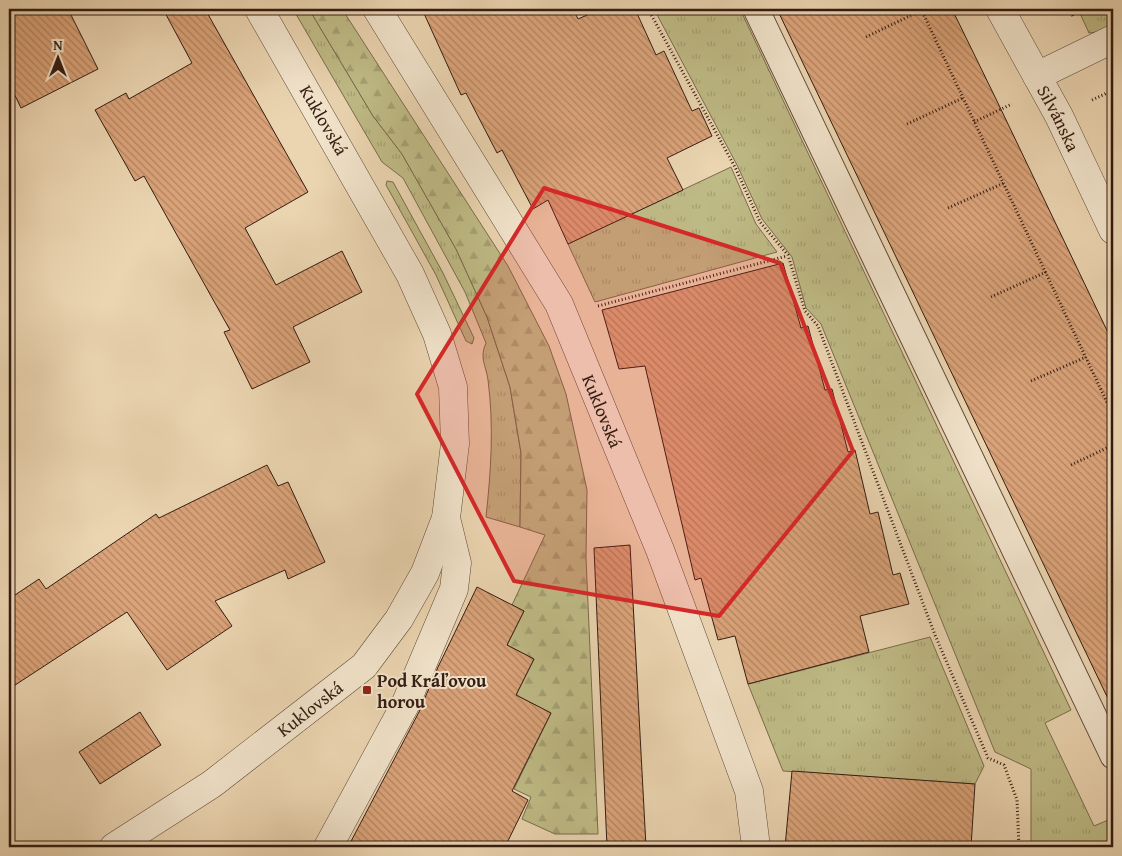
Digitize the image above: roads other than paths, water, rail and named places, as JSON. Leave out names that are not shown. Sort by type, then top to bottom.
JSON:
[{"type":"street","name":"Kuklovská","points":[[114,847],[212,784],[364,666],[399,619],[425,573],[446,518],[456,444],[453,387],[437,334],[410,274],[380,218],[260,9]]},
{"type":"street","name":"Kuklovská","points":[[376,9],[558,304],[660,550],[749,791],[756,847]]},
{"type":"street","name":"Silvánska","points":[[1000,9],[1059,116],[1113,230]]},
{"type":"street","points":[[1037,76],[1113,39]]},
{"type":"street","name":"Kuklovská","points":[[328,847],[405,705],[454,589],[457,563],[446,518]]},
{"type":"lane","points":[[756,9],[1113,756]]},
{"type":"place","name":"Pod Kráľovou horou","points":[[367,690]]}]
